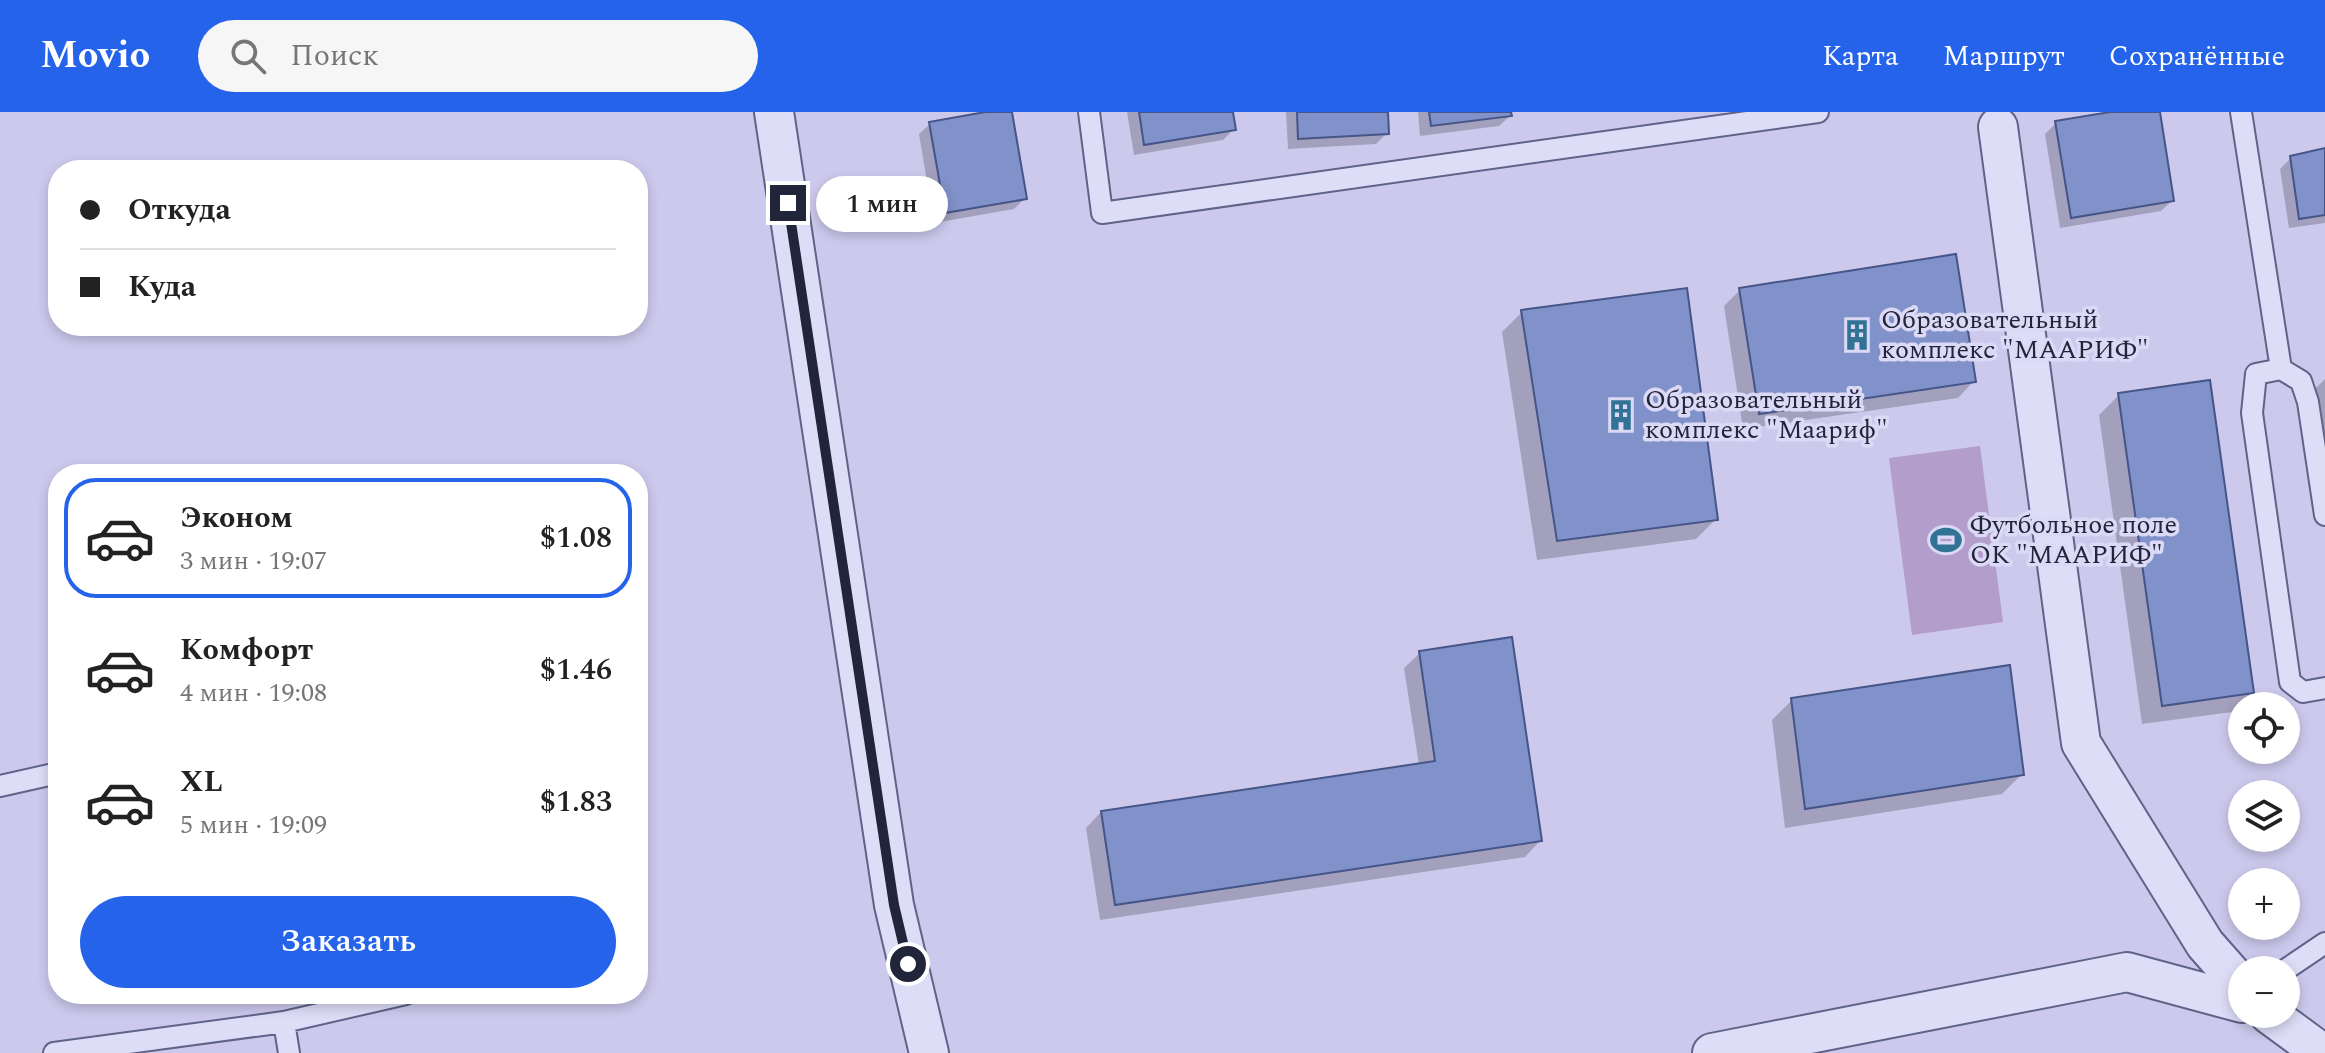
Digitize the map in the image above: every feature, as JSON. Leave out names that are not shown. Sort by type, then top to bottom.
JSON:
[{"type":"street","points":[[774,112],[894,905],[929,1053]]},
{"type":"street","points":[[1996,119],[2081,743],[2205,944],[2228,970]]},
{"type":"street","points":[[1712,1053],[2127,972],[2228,999]]},
{"type":"street","points":[[2288,1028],[2322,1053]]},
{"type":"lane","points":[[1089,112],[1102,213],[1818,112]]},
{"type":"lane","points":[[2241,112],[2281,369]]},
{"type":"lane","points":[[2325,515],[2308,402],[2301,381],[2281,369],[2256,374],[2254,428],[2290,682],[2303,692],[2325,688]]},
{"type":"lane","points":[[0,786],[48,775]]},
{"type":"lane","points":[[2300,960],[2325,943]]},
{"type":"lane","points":[[54,1053],[284,1022],[362,1004]]},
{"type":"lane","points":[[284,1022],[289,1053]]},
{"type":"shaded area","name":"Футбольное поле ОК \"МААРИФ\"","points":[[1980,446],[2003,622],[1912,635],[1889,458]]},
{"type":"building","points":[[985,112],[1012,112],[1027,199],[945,213],[929,122]]},
{"type":"building","points":[[1139,112],[1233,112],[1236,130],[1144,145]]},
{"type":"building","points":[[1297,112],[1388,112],[1389,134],[1298,139]]},
{"type":"building","points":[[1429,112],[1511,112],[1512,116],[1431,126]]},
{"type":"building","points":[[2110,112],[2160,112],[2174,201],[2071,218],[2055,121]]},
{"type":"building","points":[[2325,148],[2325,215],[2299,219],[2290,156]]},
{"type":"building","name":"Образовательный комплекс \"МААРИФ\"","points":[[1956,254],[1976,382],[1759,414],[1739,288]]},
{"type":"building","name":"Образовательный комплекс \"Маариф\"","points":[[1687,288],[1718,520],[1557,541],[1521,310]]},
{"type":"building","points":[[2210,380],[2254,692],[2228,692],[2228,697],[2162,706],[2118,393]]},
{"type":"building","points":[[1512,637],[1542,841],[1115,905],[1101,811],[1435,761],[1419,651]]},
{"type":"building","points":[[2010,665],[2024,775],[1805,809],[1791,698]]},
{"type":"place","name":"Образовательный комплекс \"МААРИФ\"","points":[[1857,335]]},
{"type":"place","name":"Образовательный комплекс \"Маариф\"","points":[[1621,415]]},
{"type":"place","name":"Футбольное поле ОК \"МААРИФ\"","points":[[1946,540]]},
{"type":"route","points":[[788,203],[894,905],[908,964]]}]
